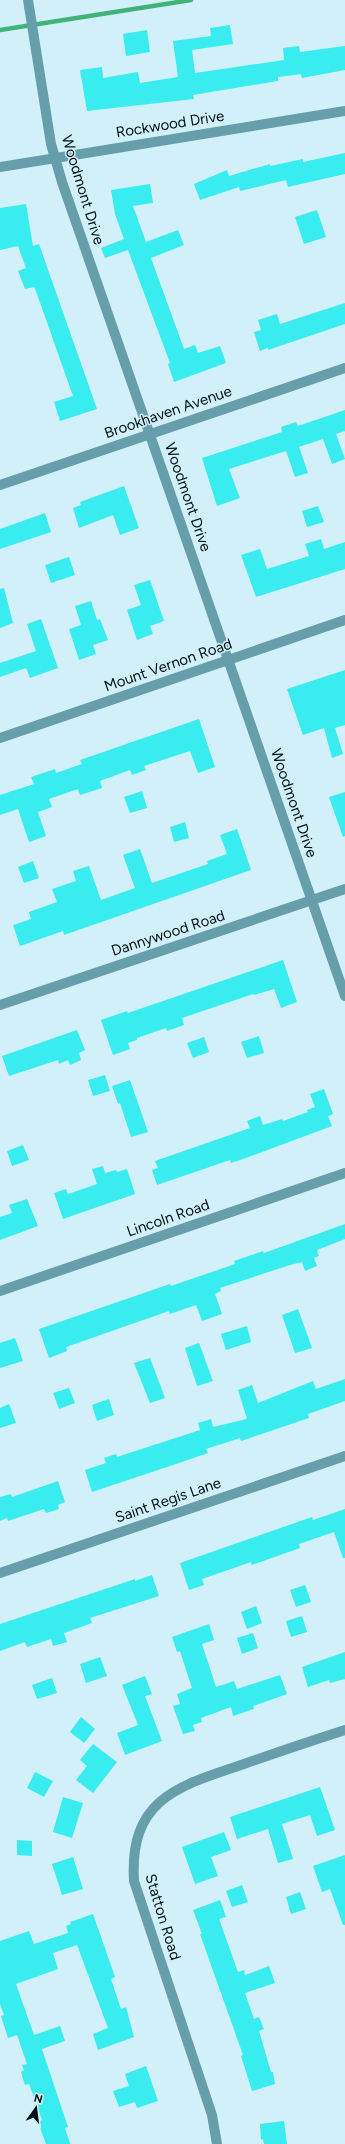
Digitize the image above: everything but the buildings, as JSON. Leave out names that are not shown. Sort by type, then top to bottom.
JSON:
[{"type":"street","name":"Woodmont Drive","points":[[28,0],[51,144],[62,182],[345,996]]},
{"type":"street","name":"Rockwood Drive","points":[[0,167],[345,111]]},
{"type":"street","name":"Brookhaven Avenue","points":[[0,486],[345,368]]},
{"type":"street","name":"Mount Vernon Road","points":[[0,738],[345,620]]},
{"type":"street","name":"Dannywood Road","points":[[0,1006],[345,889]]},
{"type":"street","name":"Lincoln Road","points":[[0,1291],[345,1173]]},
{"type":"street","name":"Saint Regis Lane","points":[[0,1573],[345,1456]]},
{"type":"street","name":"Statton Road","points":[[217,2144],[212,2115],[134,1881],[132,1860],[136,1840],[147,1816],[156,1804],[182,1786],[345,1730]]},
{"type":"waterway","points":[[0,30],[191,0]]}]
